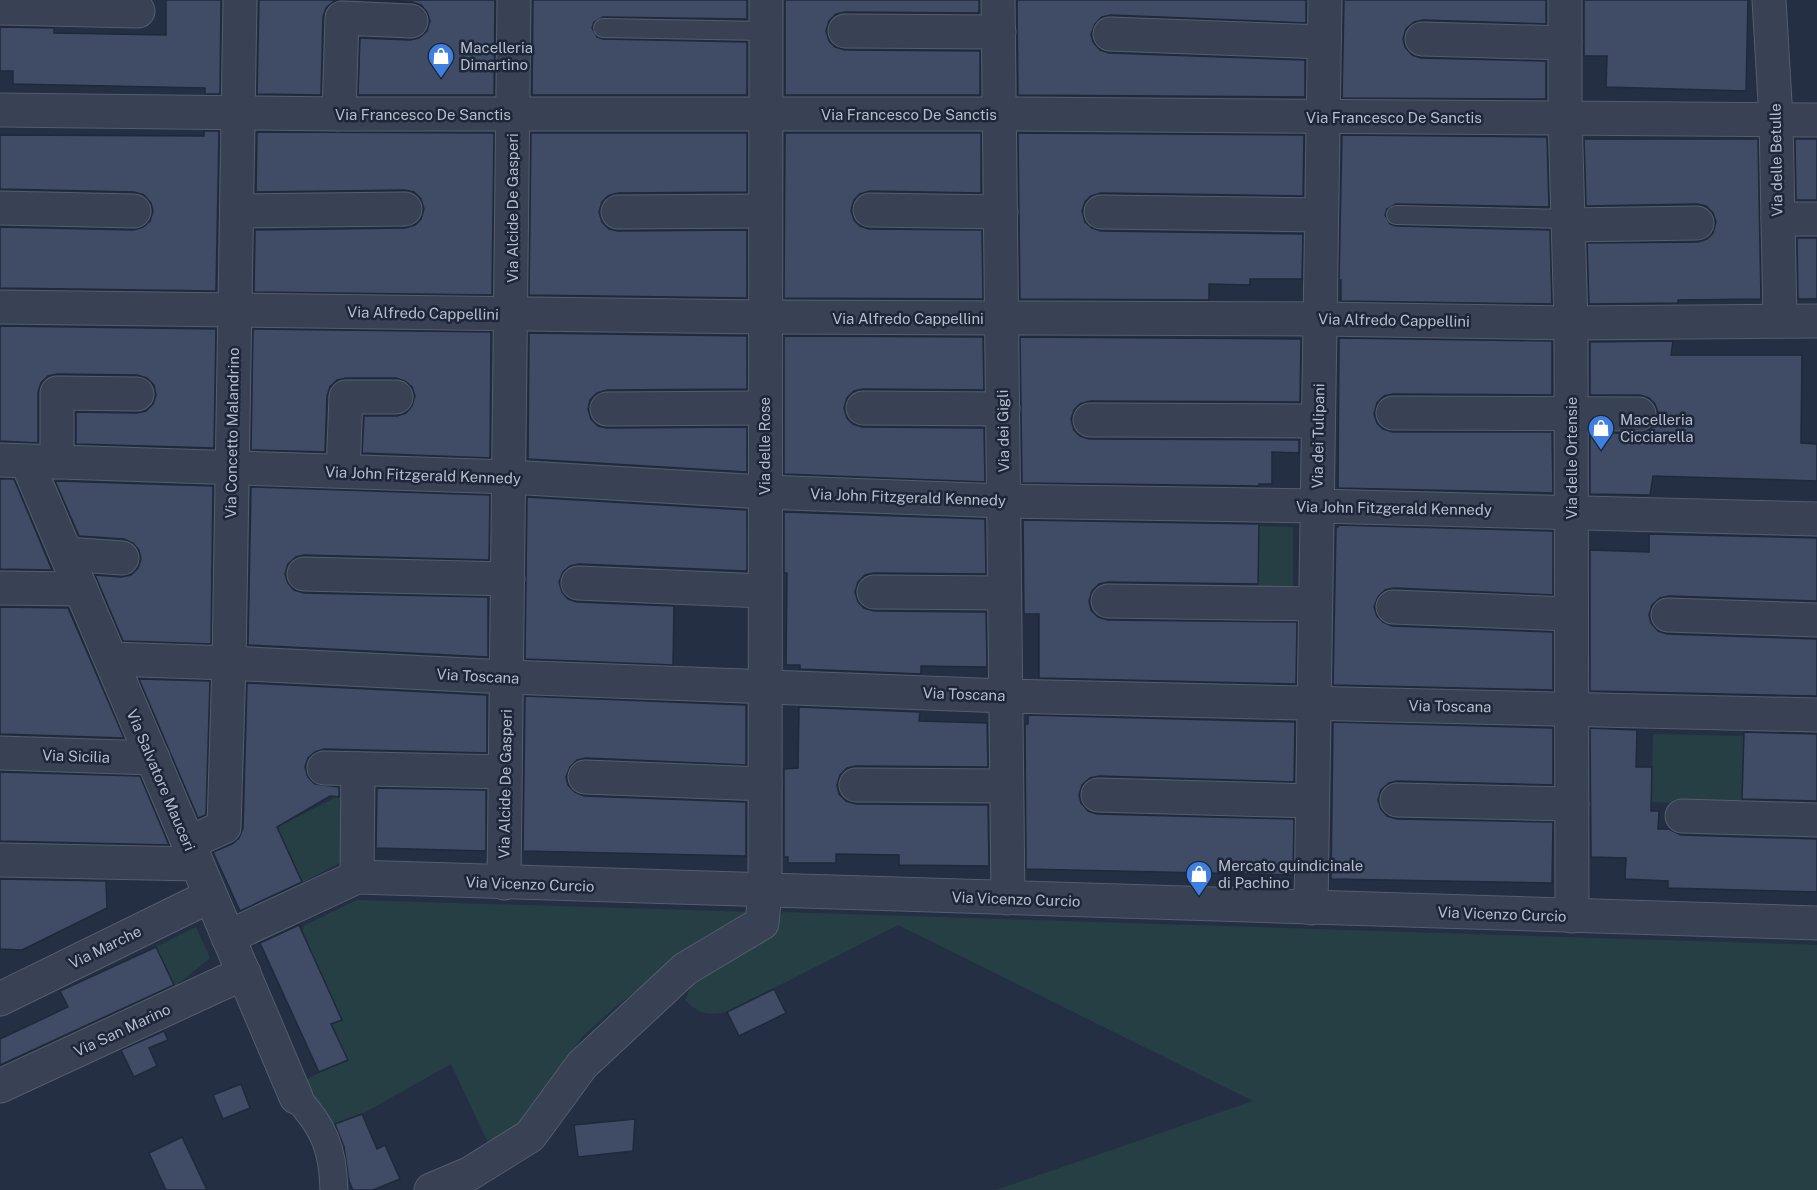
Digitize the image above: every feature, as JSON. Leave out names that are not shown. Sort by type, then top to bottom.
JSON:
[{"type":"street","name":"Via Concetto Malandrino","points":[[192,854],[224,827],[229,663],[240,0]]},
{"type":"street","name":"Via Alcide De Gasperi","points":[[504,883],[514,0]]},
{"type":"street","name":"Via dei Tulipani","points":[[1311,908],[1325,0]]},
{"type":"street","name":"Via delle Ortensie","points":[[1565,0],[1565,116],[1571,323],[1572,916]]},
{"type":"street","name":"Via delle Betulle","points":[[1769,0],[1776,119],[1780,321]]},
{"type":"street","points":[[0,8],[138,11]]},
{"type":"street","name":"Via delle Rose","points":[[430,1190],[469,1174],[530,1136],[582,1065],[685,969],[762,923],[765,891],[766,16]]},
{"type":"street","points":[[845,31],[998,16]]},
{"type":"street","name":"Via dei Gigli","points":[[998,16],[1008,898]]},
{"type":"street","points":[[339,114],[342,18],[411,21]]},
{"type":"street","points":[[1110,34],[1324,42]]},
{"type":"street","points":[[1422,39],[1565,43]]},
{"type":"street","name":"Via Francesco De Sanctis","points":[[0,110],[339,114],[1565,116],[1817,120]]},
{"type":"street","points":[[0,208],[134,211]]},
{"type":"street","points":[[237,211],[405,209]]},
{"type":"street","points":[[870,210],[1001,212]]},
{"type":"street","points":[[618,212],[765,211]]},
{"type":"street","points":[[1101,213],[1321,215]]},
{"type":"street","points":[[1778,219],[1817,219]]},
{"type":"street","points":[[1568,222],[1697,223]]},
{"type":"street","name":"Via Alfredo Cappellini","points":[[0,307],[764,317],[1320,319],[1571,323],[1817,321]]},
{"type":"street","points":[[28,461],[57,393],[137,393]]},
{"type":"street","points":[[344,471],[346,397],[396,398]]},
{"type":"street","points":[[607,409],[764,408]]},
{"type":"street","points":[[863,408],[1003,409]]},
{"type":"street","points":[[1393,413],[1639,414]]},
{"type":"street","points":[[1090,420],[1318,421]]},
{"type":"street","name":"Via John Fitzgerald Kennedy","points":[[28,461],[510,477],[764,492],[1004,501],[1317,506],[1817,519]]},
{"type":"street","name":"Via Salvatore Mauceri","points":[[28,461],[296,1097]]},
{"type":"street","points":[[66,554],[122,558]]},
{"type":"street","points":[[304,574],[508,579]]},
{"type":"street","points":[[578,583],[764,591]]},
{"type":"street","points":[[0,588],[81,589]]},
{"type":"street","points":[[874,592],[1004,593]]},
{"type":"street","points":[[1108,601],[1315,604]]},
{"type":"street","points":[[1394,607],[1570,614]]},
{"type":"street","points":[[1668,615],[1817,620]]},
{"type":"street","name":"Via Toscana","points":[[111,659],[1005,696],[1817,715]]},
{"type":"street","name":"Via Sicilia","points":[[0,753],[153,758]]},
{"type":"street","points":[[324,768],[505,772]]},
{"type":"street","points":[[357,877],[358,769]]},
{"type":"street","points":[[585,777],[765,784]]},
{"type":"street","points":[[856,785],[1006,786]]},
{"type":"street","points":[[1098,795],[1312,801]]},
{"type":"street","points":[[1398,800],[1572,804]]},
{"type":"street","points":[[1682,816],[1817,820]]},
{"type":"street","points":[[0,860],[192,854]]},
{"type":"street","name":"Via Vicenzo Curcio","points":[[228,936],[357,877],[1817,923]]},
{"type":"street","name":"Via Marche","points":[[0,999],[210,896]]},
{"type":"street","name":"Via San Marino","points":[[0,1086],[243,974]]},
{"type":"street","points":[[296,1097],[314,1116],[324,1139],[333,1163],[334,1190]]},
{"type":"lane","points":[[603,28],[766,16]]},
{"type":"lane","points":[[1396,215],[1568,222]]},
{"type":"green space","points":[[1259,526],[1293,527],[1293,589],[1258,589]]},
{"type":"green space","points":[[1653,734],[1744,736],[1742,805],[1651,802]]},
{"type":"green space","points":[[330,781],[345,784],[343,861],[302,883],[277,827],[333,799]]},
{"type":"green space","points":[[357,900],[752,912],[665,969],[615,1007],[582,1037],[512,1130],[487,1141],[451,1064],[362,1114],[327,1128],[303,1081],[347,1059],[331,1024],[342,1019],[303,933],[303,926]]},
{"type":"green space","points":[[783,912],[1817,945],[1817,1190],[996,1190],[1253,1101],[898,925],[727,1012],[704,1013],[685,1000],[694,980],[769,933]]},
{"type":"green space","points":[[196,927],[210,958],[174,987],[156,947]]},
{"type":"building","points":[[166,0],[221,0],[220,94],[205,94],[205,88],[13,84],[13,71],[0,71],[0,27],[54,28],[54,33],[166,35]]},
{"type":"building","points":[[259,0],[339,0],[326,8],[323,17],[321,95],[257,94]]},
{"type":"building","points":[[360,0],[495,0],[494,95],[358,95],[360,38],[410,40],[419,38],[427,31],[430,21],[421,5],[412,2]]},
{"type":"building","points":[[533,0],[747,0],[747,19],[603,17],[594,22],[592,28],[597,37],[603,39],[747,42],[747,95],[532,95]]},
{"type":"building","points":[[785,0],[979,0],[979,13],[845,12],[836,14],[829,21],[826,31],[829,41],[835,47],[845,50],[980,51],[980,95],[785,95]]},
{"type":"building","points":[[1017,0],[1306,0],[1306,23],[1111,15],[1102,17],[1095,24],[1091,34],[1093,42],[1100,50],[1109,53],[1305,60],[1305,97],[1018,95]]},
{"type":"building","points":[[1344,0],[1546,0],[1546,24],[1423,20],[1414,22],[1406,29],[1403,39],[1405,47],[1412,55],[1421,58],[1546,61],[1546,99],[1342,98]]},
{"type":"building","points":[[1584,0],[1748,0],[1746,91],[1606,87],[1607,56],[1584,56]]},
{"type":"building","points":[[204,131],[219,131],[216,291],[0,288],[0,227],[134,230],[150,221],[153,211],[151,203],[144,195],[134,192],[0,189],[0,135],[204,136]]},
{"type":"building","points":[[257,132],[494,133],[492,295],[254,292],[255,230],[405,228],[415,225],[421,219],[424,209],[421,199],[414,192],[405,190],[256,192]]},
{"type":"building","points":[[531,133],[747,133],[747,192],[618,193],[608,196],[602,202],[599,212],[602,222],[609,229],[618,231],[747,230],[747,298],[529,295]]},
{"type":"building","points":[[785,133],[981,133],[981,193],[870,191],[860,194],[854,200],[851,210],[854,220],[860,226],[869,229],[982,230],[983,299],[784,298]]},
{"type":"building","points":[[1018,133],[1304,135],[1303,196],[1101,193],[1091,196],[1085,202],[1082,211],[1085,222],[1101,231],[1303,234],[1302,279],[1250,279],[1250,285],[1209,284],[1209,300],[1020,299]]},
{"type":"building","points":[[1342,135],[1547,137],[1549,207],[1396,204],[1387,209],[1385,215],[1390,224],[1396,226],[1550,230],[1552,304],[1341,301],[1341,280],[1339,280]]},
{"type":"building","points":[[1584,139],[1758,139],[1761,299],[1589,304],[1587,243],[1698,242],[1707,239],[1713,233],[1716,222],[1713,213],[1706,206],[1697,204],[1586,206]]},
{"type":"building","points":[[1795,139],[1817,139],[1817,200],[1796,200]]},
{"type":"building","points":[[1797,238],[1817,238],[1817,299],[1798,299]]},
{"type":"building","points":[[0,326],[216,329],[214,448],[76,444],[76,412],[137,413],[146,411],[153,404],[156,395],[154,385],[147,378],[137,375],[57,374],[48,376],[41,383],[38,392],[38,443],[0,441]]},
{"type":"building","points":[[253,329],[491,332],[490,458],[362,453],[364,416],[397,416],[406,413],[412,406],[415,396],[412,387],[396,378],[346,378],[337,380],[330,387],[327,396],[325,452],[251,450]]},
{"type":"building","points":[[529,333],[747,336],[747,389],[607,390],[597,393],[590,400],[588,409],[591,419],[598,426],[607,428],[747,427],[747,472],[528,459]]},
{"type":"building","points":[[784,336],[983,337],[984,390],[863,389],[854,391],[847,398],[844,408],[847,418],[853,424],[862,427],[984,428],[985,482],[784,474]]},
{"type":"building","points":[[1020,337],[1301,339],[1300,402],[1090,401],[1080,404],[1074,410],[1071,419],[1074,430],[1080,436],[1089,439],[1299,440],[1299,453],[1272,452],[1272,484],[1259,484],[1259,486],[1022,483]]},
{"type":"building","points":[[1339,339],[1552,341],[1552,395],[1393,394],[1384,396],[1377,403],[1374,414],[1377,423],[1383,429],[1393,432],[1552,432],[1553,493],[1338,488]]},
{"type":"building","points":[[1673,341],[1671,355],[1802,355],[1801,443],[1817,444],[1817,481],[1653,476],[1650,495],[1590,494],[1590,433],[1639,433],[1655,424],[1658,413],[1655,404],[1649,398],[1640,395],[1590,395],[1590,342]]},
{"type":"building","points":[[0,479],[14,479],[52,570],[0,569]]},
{"type":"building","points":[[55,481],[213,486],[211,644],[123,641],[95,575],[121,577],[131,575],[138,568],[141,559],[139,550],[133,543],[124,539],[79,536]]},
{"type":"building","points":[[251,487],[490,495],[489,560],[304,555],[296,557],[288,564],[285,574],[294,590],[304,593],[488,597],[488,657],[248,645]]},
{"type":"building","points":[[527,497],[747,510],[747,571],[579,564],[570,566],[563,572],[559,582],[562,592],[568,599],[577,602],[674,606],[673,665],[525,659]]},
{"type":"building","points":[[784,512],[985,519],[986,574],[874,573],[865,575],[858,582],[855,592],[858,602],[864,608],[874,611],[986,612],[987,667],[921,666],[921,674],[800,669],[800,665],[786,665],[787,573],[784,573]]},
{"type":"building","points":[[1023,520],[1259,524],[1258,584],[1108,582],[1099,584],[1092,591],[1089,601],[1091,610],[1098,617],[1108,620],[1297,622],[1296,684],[1039,678],[1039,614],[1024,614]]},
{"type":"building","points":[[1338,525],[1553,531],[1553,595],[1394,588],[1385,590],[1378,597],[1374,607],[1377,616],[1392,626],[1553,632],[1553,690],[1333,685],[1336,527]]},
{"type":"building","points":[[1649,534],[1817,538],[1817,601],[1669,596],[1660,598],[1652,605],[1649,615],[1651,623],[1658,631],[1667,634],[1817,639],[1817,696],[1590,691],[1590,550],[1649,552]]},
{"type":"building","points":[[0,607],[68,608],[124,738],[0,734]]},
{"type":"building","points":[[139,679],[210,681],[206,815],[198,818]]},
{"type":"building","points":[[247,683],[487,695],[487,753],[324,749],[315,752],[308,758],[305,767],[308,777],[315,784],[339,787],[339,797],[330,796],[277,827],[302,882],[240,911],[213,852],[232,844],[239,838],[243,828]]},
{"type":"building","points":[[525,696],[746,705],[746,765],[586,758],[577,760],[570,767],[566,777],[568,785],[575,792],[584,796],[746,802],[746,856],[523,851]]},
{"type":"building","points":[[799,707],[920,712],[919,721],[987,723],[988,767],[856,766],[847,768],[840,775],[837,785],[839,794],[846,801],[856,804],[988,805],[989,866],[899,865],[899,855],[836,854],[836,863],[788,863],[788,857],[784,857],[784,769],[798,768]]},
{"type":"building","points":[[1028,715],[1295,722],[1294,782],[1099,776],[1090,778],[1082,785],[1079,795],[1081,803],[1088,811],[1097,814],[1294,819],[1293,875],[1026,869],[1025,724],[1028,724]]},
{"type":"building","points":[[1333,722],[1553,728],[1553,785],[1397,781],[1389,783],[1381,790],[1378,800],[1387,816],[1397,819],[1553,822],[1552,883],[1331,879]]},
{"type":"building","points":[[1590,728],[1637,730],[1636,767],[1652,767],[1651,811],[1659,811],[1658,829],[1669,829],[1681,835],[1817,839],[1817,892],[1668,888],[1668,881],[1625,879],[1626,858],[1591,857]]},
{"type":"building","points":[[1744,732],[1817,734],[1817,801],[1742,799]]},
{"type":"building","points":[[0,772],[140,776],[169,845],[0,841]]},
{"type":"building","points":[[377,788],[486,790],[486,851],[376,848]]},
{"type":"building","points":[[0,879],[106,881],[107,908],[22,950],[0,949]]},
{"type":"building","points":[[299,925],[342,1020],[331,1024],[348,1060],[319,1072],[260,943]]},
{"type":"building","points":[[156,947],[174,985],[0,1065],[0,1039],[68,1007],[60,991]]},
{"type":"building","points":[[774,989],[786,1013],[739,1036],[727,1012]]},
{"type":"building","points":[[164,1031],[168,1040],[149,1048],[157,1066],[134,1077],[121,1050]]},
{"type":"building","points":[[241,1084],[250,1108],[223,1119],[213,1095]]},
{"type":"building","points":[[362,1114],[377,1149],[385,1145],[400,1179],[373,1190],[353,1190],[349,1181],[344,1147],[335,1124]]},
{"type":"building","points":[[635,1119],[633,1151],[578,1157],[574,1125]]},
{"type":"building","points":[[182,1137],[207,1190],[166,1190],[149,1153]]},
{"type":"place","name":"Macelleria Dimartino","points":[[441,79]]},
{"type":"place","name":"Macelleria Cicciarella","points":[[1601,451]]},
{"type":"place","name":"Mercato quindicinale di Pachino","points":[[1199,897]]}]
